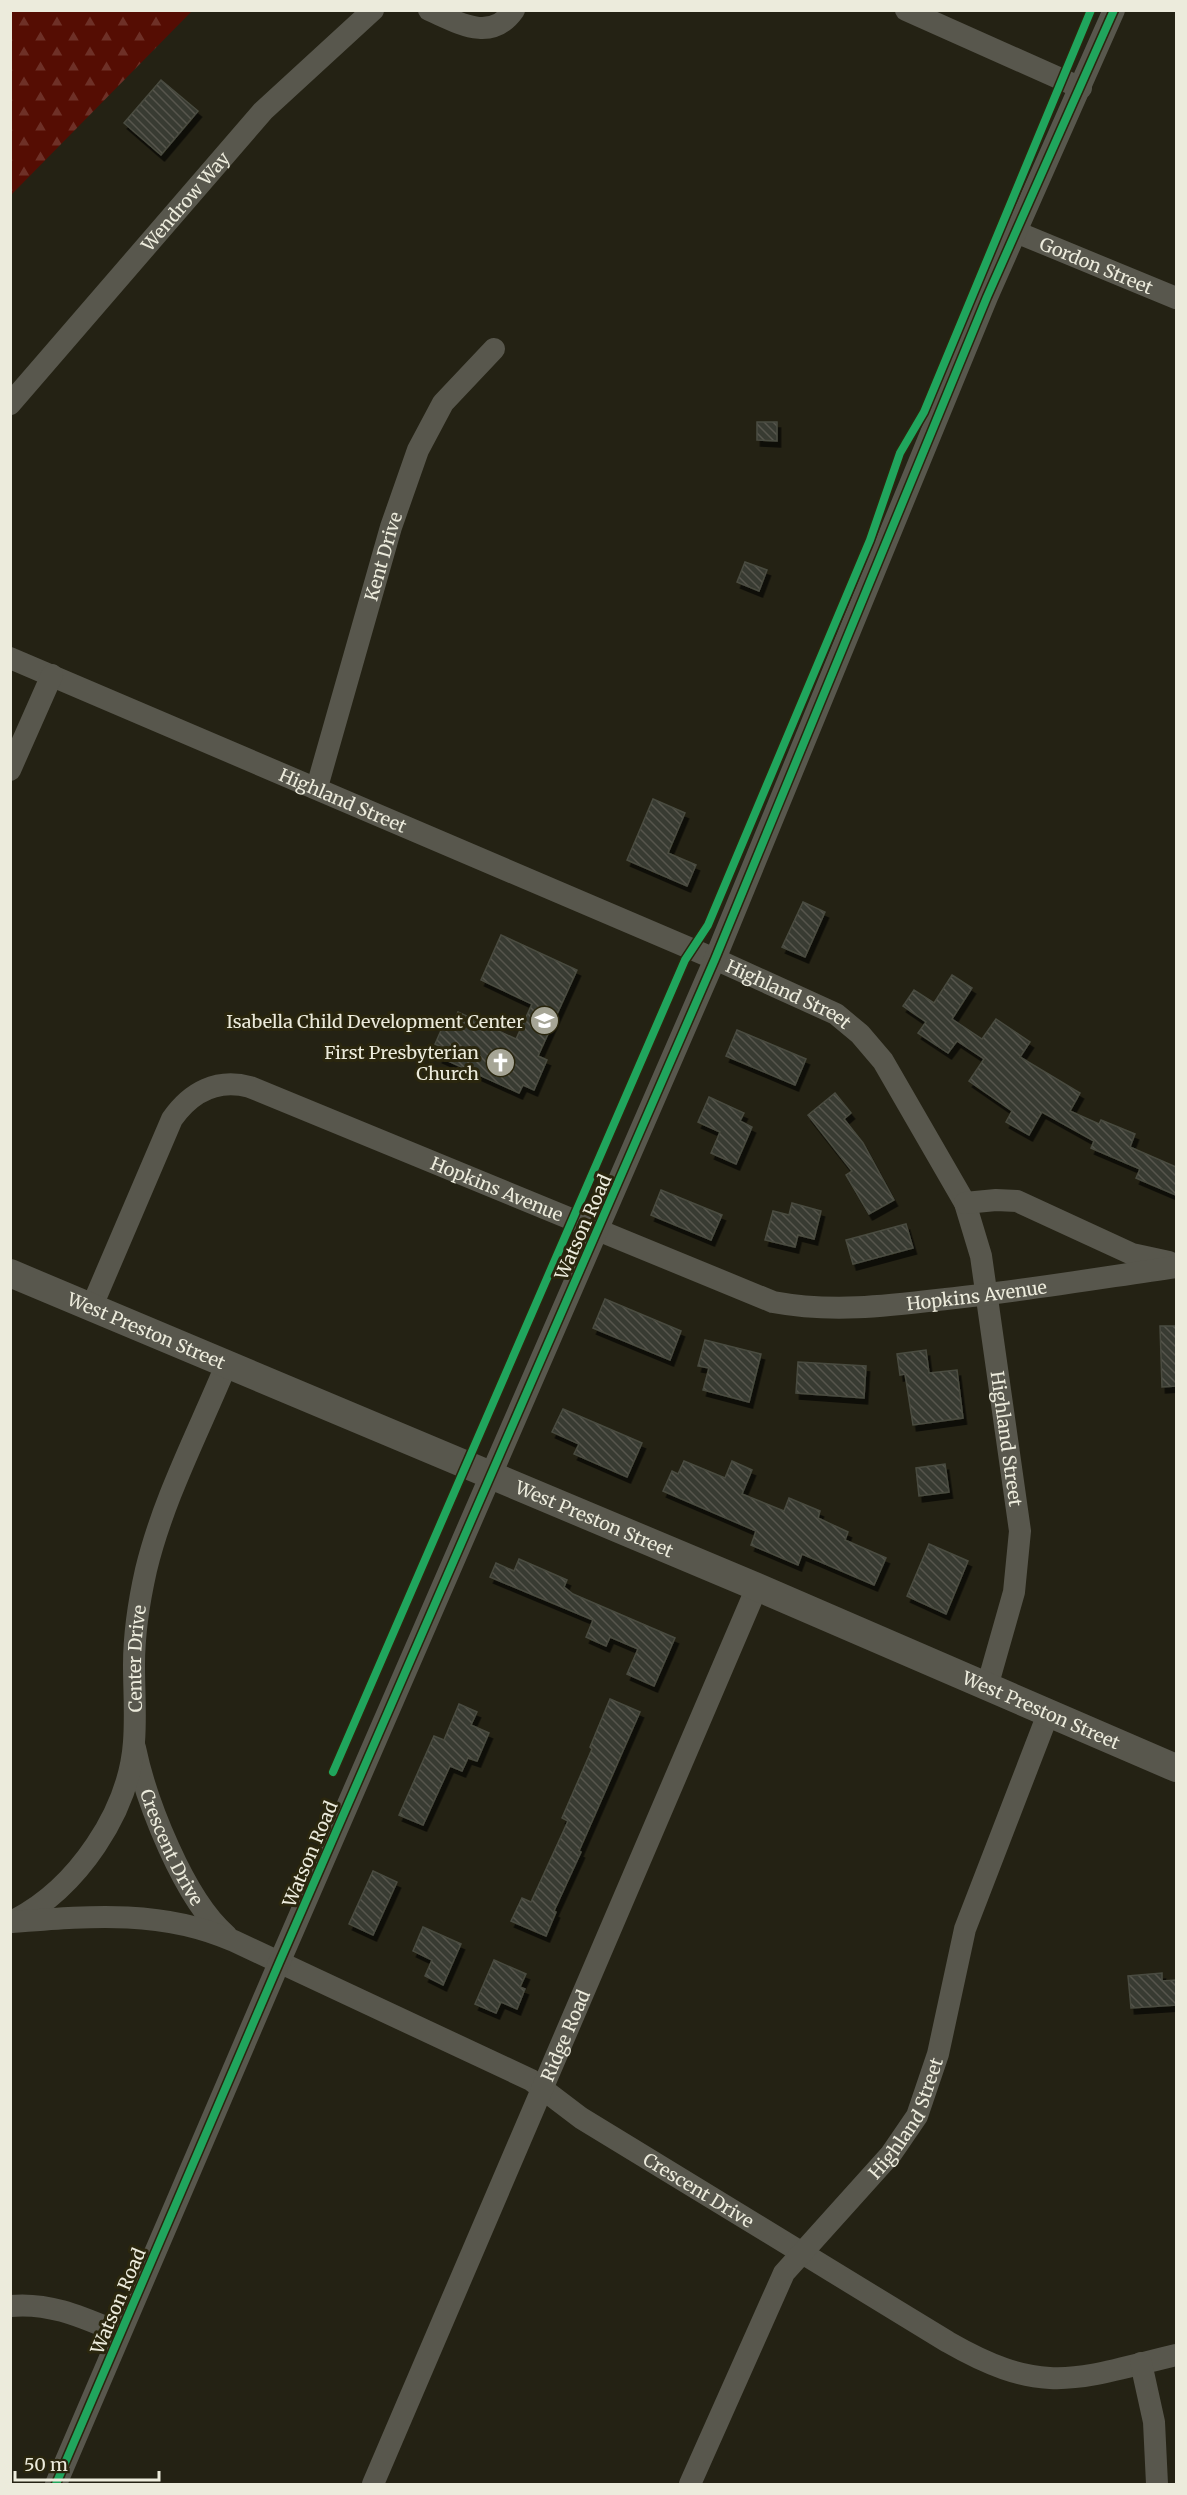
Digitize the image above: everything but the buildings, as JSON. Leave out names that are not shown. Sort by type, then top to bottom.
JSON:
[{"type":"street","name":"Wendrow Way","points":[[10,404],[263,111],[373,10]]},
{"type":"street","points":[[429,10],[463,25],[482,29],[503,23],[514,10]]},
{"type":"street","points":[[906,10],[1081,87]]},
{"type":"street","name":"Watson Road","points":[[56,2484],[279,1963],[715,959],[1016,232],[1114,10]]},
{"type":"street","name":"Gordon Street","points":[[1016,232],[1176,297]]},
{"type":"street","name":"Kent Drive","points":[[317,787],[396,511],[417,450],[443,403],[494,349]]},
{"type":"street","name":"Highland Street","points":[[10,658],[317,787],[715,959],[836,1014],[860,1034],[883,1061],[965,1203],[977,1238],[1016,1493],[1020,1545],[1011,1606],[987,1687]]},
{"type":"street","points":[[10,770],[52,675]]},
{"type":"street","name":"Hopkins Avenue","points":[[92,1306],[171,1119],[194,1095],[215,1085],[239,1084],[755,1296],[801,1307],[858,1309],[987,1295],[1176,1265]]},
{"type":"street","name":"Hopkins Avenue","points":[[965,1203],[996,1200],[1017,1201],[1132,1254],[1176,1265]]},
{"type":"street","name":"West Preston Street","points":[[10,1273],[758,1587],[1176,1768]]},
{"type":"street","name":"Center Drive","points":[[11,1922],[50,1895],[90,1852],[118,1803],[128,1772],[134,1741],[137,1623],[146,1570],[169,1500],[227,1363]]},
{"type":"street","name":"Ridge Road","points":[[373,2484],[758,1587]]},
{"type":"street","name":"Highland Street","points":[[690,2484],[779,2282],[802,2252],[891,2154],[917,2116],[938,2054],[965,1929],[1048,1714]]},
{"type":"street","name":"Crescent Drive","points":[[134,1741],[147,1789],[181,1871],[202,1908],[234,1941]]},
{"type":"street","name":"Crescent Drive","points":[[11,1922],[90,1916],[141,1917],[202,1928],[234,1941],[542,2087],[581,2118],[948,2342],[1003,2369],[1033,2378],[1069,2379],[1176,2355]]},
{"type":"street","points":[[10,2306],[35,2305],[62,2309],[120,2333]]},
{"type":"street","points":[[1141,2363],[1154,2422],[1157,2484]]},
{"type":"green space","points":[[10,11],[192,11],[11,195]]},
{"type":"cycle path","points":[[333,1772],[685,960],[708,925],[870,540],[900,453],[924,412],[1091,10]]},
{"type":"cycle path","points":[[56,2484],[279,1963],[715,959],[987,297],[1114,10]]},
{"type":"place","name":"Isabella Child Development Center","points":[[545,1021]]},
{"type":"place","name":"First Presbyterian Church","points":[[500,1062]]}]
